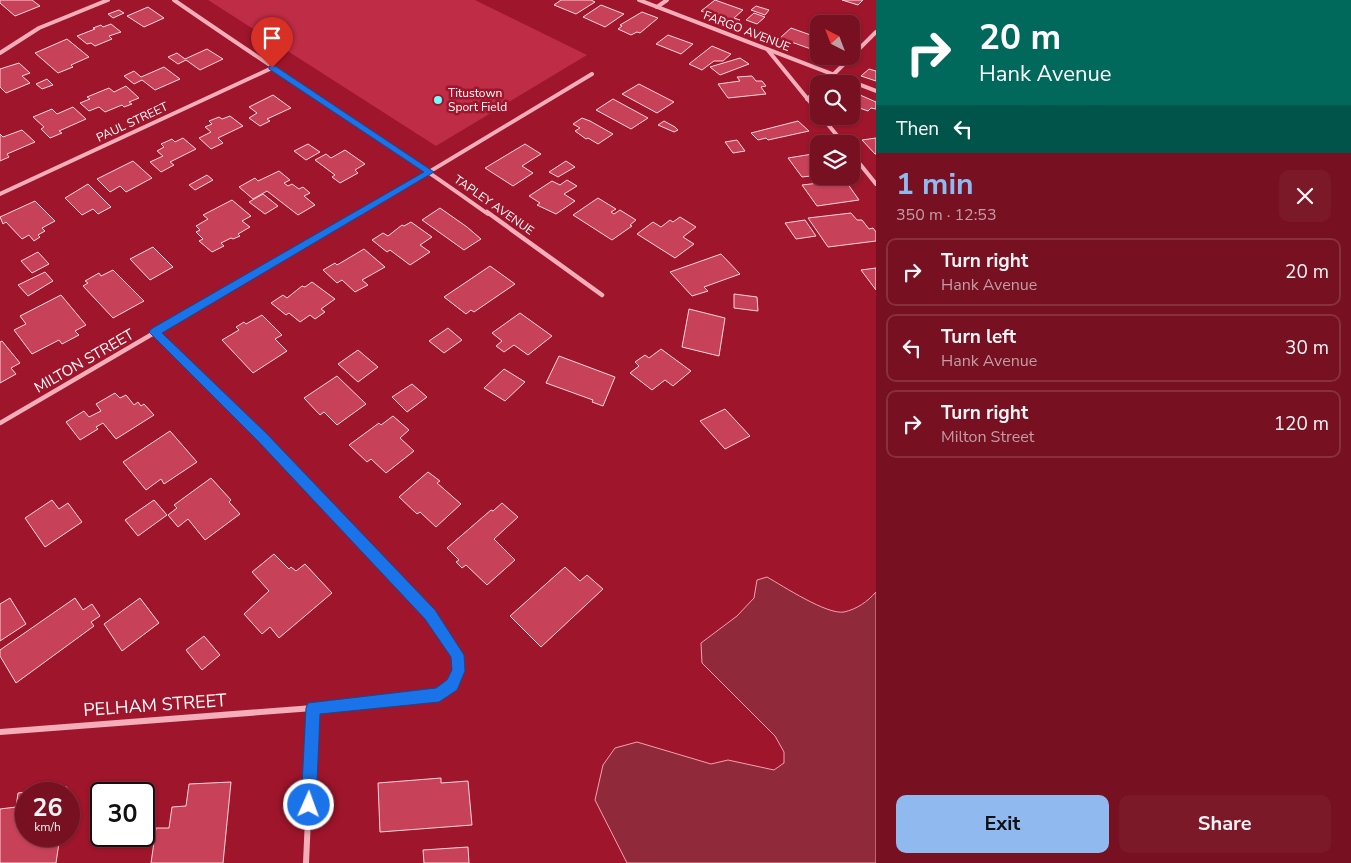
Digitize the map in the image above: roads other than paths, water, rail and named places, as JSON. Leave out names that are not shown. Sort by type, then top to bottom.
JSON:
[{"type":"street","points":[[0,53],[39,28],[108,0]]},
{"type":"street","name":"TAPLEY AVENUE","points":[[174,0],[272,68],[430,172],[602,295]]},
{"type":"street","name":"FARGO AVENUE","points":[[639,0],[834,75]]},
{"type":"street","points":[[657,7],[667,0]]},
{"type":"street","points":[[834,75],[876,32]]},
{"type":"street","points":[[767,49],[810,102]]},
{"type":"street","name":"PAUL STREET","points":[[0,194],[272,68]]},
{"type":"street","name":"MILTON STREET","points":[[0,423],[430,172],[592,74]]},
{"type":"street","name":"FARGO AVENUE","points":[[860,85],[876,91]]},
{"type":"street","points":[[829,125],[837,135]]},
{"type":"street","points":[[860,164],[876,184]]},
{"type":"street","name":"PELHAM STREET","points":[[0,732],[313,708],[439,695],[452,685],[458,671],[457,655],[430,615],[262,438],[155,332]]},
{"type":"street","points":[[306,863],[313,708]]},
{"type":"place","name":"Titustown Sport Field","points":[[438,100]]}]
